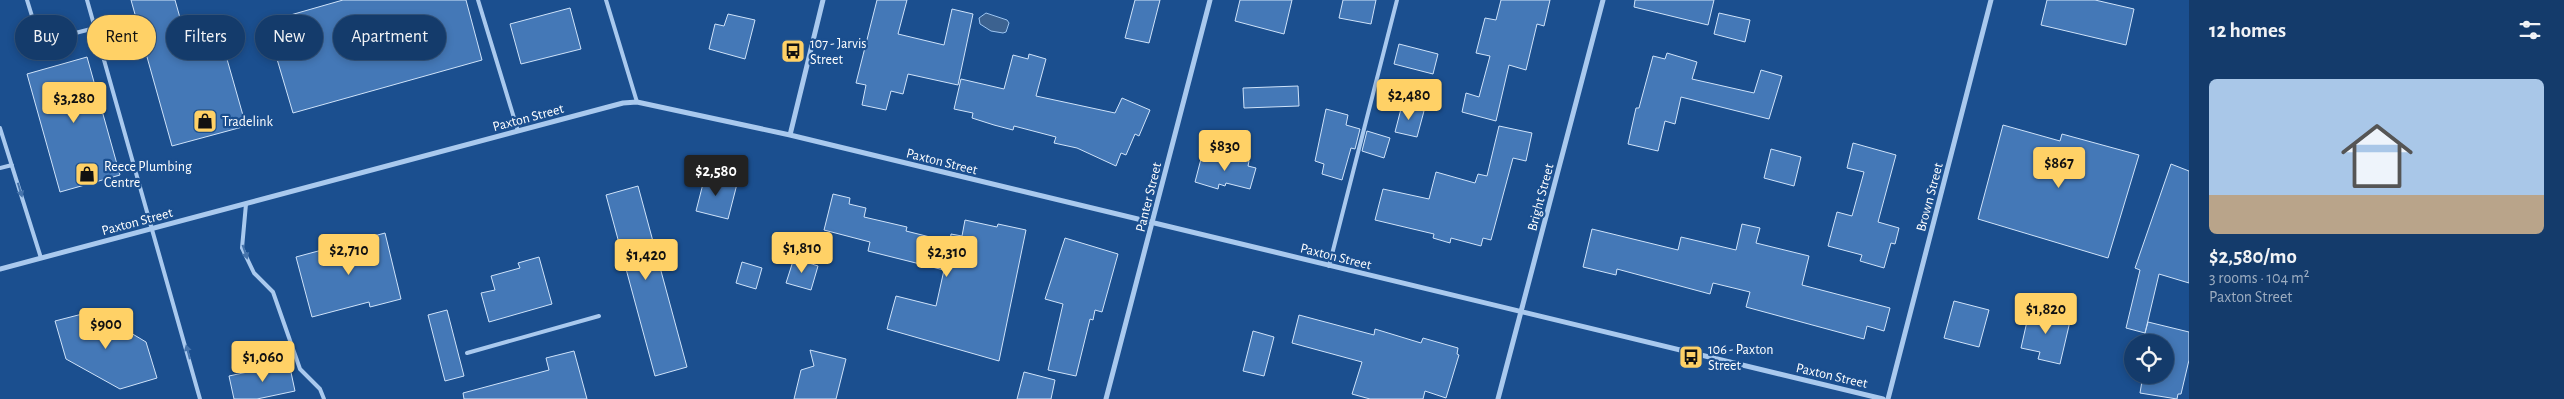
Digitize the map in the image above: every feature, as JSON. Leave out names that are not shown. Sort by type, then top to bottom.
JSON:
[{"type":"street","points":[[790,135],[824,0]]},
{"type":"street","name":"Panter Street","points":[[1106,399],[1210,0]]},
{"type":"street","name":"Bright Street","points":[[1498,399],[1603,0]]},
{"type":"street","name":"Brown Street","points":[[1888,399],[1991,0]]},
{"type":"street","name":"Paxton Street","points":[[0,269],[623,103],[637,102],[790,135],[1882,399]]},
{"type":"lane","points":[[27,0],[40,42],[87,30]]},
{"type":"lane","points":[[87,0],[91,15]]},
{"type":"lane","points":[[478,0],[518,131]]},
{"type":"lane","points":[[606,0],[637,102]]},
{"type":"lane","points":[[1330,266],[1397,0]]},
{"type":"lane","points":[[104,60],[154,228],[200,399]]},
{"type":"lane","points":[[0,128],[41,258]]},
{"type":"lane","points":[[0,168],[12,165]]},
{"type":"lane","points":[[246,204],[242,248],[254,273],[273,292],[300,369],[320,388],[324,399]]},
{"type":"lane","points":[[466,353],[599,316]]},
{"type":"water","points":[[986,13],[1007,20],[1009,23],[1006,32],[991,31],[980,24],[979,18]]},
{"type":"building","points":[[131,0],[175,0],[179,15],[166,15],[166,60],[227,60],[246,126],[172,146],[148,60],[156,60],[156,15],[135,15]]},
{"type":"building","points":[[343,0],[466,0],[482,60],[293,113],[277,60],[323,60],[323,15],[290,15]]},
{"type":"building","points":[[877,0],[907,0],[898,34],[944,45],[952,9],[973,14],[958,85],[908,74],[903,94],[891,91],[886,110],[862,105],[866,85],[856,83]]},
{"type":"building","points":[[1135,0],[1160,0],[1149,43],[1125,38]]},
{"type":"building","points":[[1240,0],[1292,0],[1284,34],[1235,21]]},
{"type":"building","points":[[1343,0],[1376,0],[1371,24],[1339,18]]},
{"type":"building","points":[[1501,0],[1550,0],[1544,26],[1537,24],[1526,70],[1509,65],[1496,121],[1462,112],[1466,93],[1479,97],[1490,56],[1476,53],[1485,18],[1496,20]]},
{"type":"building","points":[[1635,0],[1714,0],[1708,25],[1634,7]]},
{"type":"building","points":[[2047,0],[2095,0],[2134,9],[2126,45],[2041,25]]},
{"type":"building","points":[[570,8],[581,49],[521,64],[510,24]]},
{"type":"building","points":[[1719,13],[1750,20],[1745,42],[1714,34]]},
{"type":"building","points":[[728,14],[755,20],[745,59],[709,49],[715,24],[724,26]]},
{"type":"building","points":[[1399,44],[1438,54],[1433,74],[1394,64]]},
{"type":"building","points":[[1667,53],[1697,62],[1692,79],[1754,93],[1761,70],[1782,76],[1769,119],[1681,97],[1675,124],[1665,121],[1658,151],[1628,144],[1636,108],[1639,108],[1653,56],[1665,59]]},
{"type":"building","points":[[1029,54],[1046,59],[1036,96],[1115,113],[1122,98],[1150,110],[1139,136],[1135,134],[1126,155],[1121,153],[1116,166],[1077,148],[1054,143],[1056,137],[1014,126],[1013,130],[994,125],[972,118],[973,113],[954,109],[961,79],[1004,89],[1013,55],[1028,59]]},
{"type":"building","points":[[87,57],[120,175],[60,192],[27,74]]},
{"type":"building","points":[[1298,86],[1299,106],[1244,108],[1243,88]]},
{"type":"building","points":[[1402,105],[1424,111],[1417,137],[1395,132]]},
{"type":"building","points":[[1326,109],[1348,115],[1346,125],[1360,129],[1355,149],[1351,148],[1342,180],[1322,174],[1324,164],[1315,161]]},
{"type":"building","points":[[2003,125],[2060,141],[2062,134],[2139,155],[2108,258],[1978,219]]},
{"type":"building","points":[[1499,126],[1532,133],[1526,161],[1513,158],[1491,240],[1483,238],[1481,246],[1451,238],[1450,243],[1433,238],[1434,234],[1375,220],[1383,189],[1429,199],[1436,172],[1475,183],[1478,174],[1487,176]]},
{"type":"building","points":[[1367,131],[1390,138],[1384,158],[1362,151]]},
{"type":"building","points":[[1853,143],[1896,155],[1878,222],[1899,228],[1895,244],[1891,243],[1884,268],[1860,261],[1862,255],[1828,246],[1837,212],[1852,216],[1864,172],[1847,168]]},
{"type":"building","points":[[1771,149],[1801,157],[1794,186],[1764,178]]},
{"type":"building","points":[[1223,154],[1249,161],[1248,166],[1256,168],[1250,189],[1226,183],[1225,186],[1219,184],[1218,189],[1195,182],[1202,155],[1221,160]]},
{"type":"building","points":[[2171,164],[2189,171],[2189,283],[2159,274],[2145,333],[2126,328],[2140,270],[2135,268]]},
{"type":"building","points":[[705,176],[737,184],[728,219],[696,211]]},
{"type":"building","points":[[638,186],[687,367],[655,376],[606,195]]},
{"type":"building","points":[[833,194],[850,198],[849,204],[866,208],[864,217],[907,227],[906,231],[950,242],[951,234],[962,236],[965,220],[997,227],[998,224],[1026,230],[999,361],[887,329],[896,296],[936,306],[944,270],[868,251],[870,242],[824,230]]},
{"type":"building","points":[[1742,224],[1760,228],[1756,243],[1809,256],[1802,285],[1890,308],[1884,331],[1867,326],[1864,339],[1746,307],[1750,292],[1713,283],[1710,294],[1617,269],[1616,275],[1583,267],[1592,229],[1678,250],[1681,237],[1736,250]]},
{"type":"building","points":[[385,233],[401,299],[370,307],[369,302],[312,317],[296,257]]},
{"type":"building","points":[[1065,238],[1118,254],[1102,312],[1095,310],[1093,320],[1090,319],[1076,376],[1048,370],[1063,304],[1045,299]]},
{"type":"building","points":[[539,257],[552,304],[489,322],[481,293],[495,290],[491,276],[520,268],[518,263]]},
{"type":"building","points":[[794,258],[818,266],[811,290],[786,283]]},
{"type":"building","points":[[742,262],[762,268],[756,289],[736,283]]},
{"type":"building","points":[[1954,301],[1989,310],[1979,347],[1944,338]]},
{"type":"building","points":[[2030,308],[2071,317],[2060,364],[2038,359],[2040,352],[2021,348]]},
{"type":"building","points":[[447,310],[464,376],[445,381],[428,315]]},
{"type":"building","points":[[94,311],[146,342],[157,378],[120,389],[66,359],[55,321]]},
{"type":"building","points":[[1299,315],[1374,335],[1375,329],[1421,343],[1423,338],[1458,348],[1457,354],[1459,355],[1446,398],[1425,391],[1423,399],[1370,399],[1352,394],[1362,362],[1292,343]]},
{"type":"building","points":[[2148,322],[2189,332],[2189,360],[2181,394],[2178,394],[2177,399],[2140,393],[2142,384],[2174,384],[2174,334],[2145,334]]},
{"type":"building","points":[[1253,331],[1274,337],[1264,376],[1243,371]]},
{"type":"building","points":[[810,350],[846,359],[836,399],[794,399],[801,370],[814,366]]},
{"type":"building","points":[[574,351],[587,399],[464,399],[463,393],[549,370],[546,358]]},
{"type":"building","points":[[289,363],[295,391],[257,399],[234,399],[229,376]]},
{"type":"building","points":[[1024,372],[1055,380],[1051,399],[1017,399]]},
{"type":"place","name":"107 - Jarvis Street","points":[[793,51]]},
{"type":"place","name":"Tradelink","points":[[205,121]]},
{"type":"place","name":"Reece Plumbing Centre","points":[[87,174]]},
{"type":"place","name":"106 - Paxton Street","points":[[1691,357]]}]
